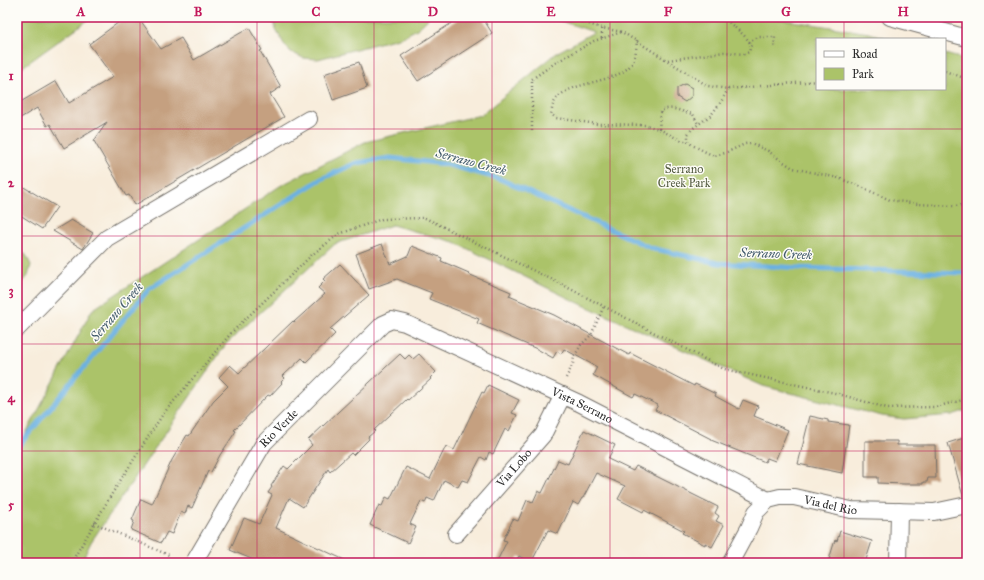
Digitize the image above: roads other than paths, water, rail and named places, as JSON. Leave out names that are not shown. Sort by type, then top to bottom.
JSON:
[{"type":"street","points":[[890,17],[967,38]]},
{"type":"street","points":[[17,329],[106,238],[309,118]]},
{"type":"street","name":"Vista Serrano","points":[[392,320],[405,323],[563,395],[768,500]]},
{"type":"street","name":"Rio Verde","points":[[196,563],[264,443],[383,324],[392,320]]},
{"type":"street","name":"Via Lobo","points":[[456,534],[542,435],[563,395]]},
{"type":"street","name":"Via del Rio","points":[[768,500],[780,497],[794,497],[851,510],[934,512],[967,505]]},
{"type":"street","points":[[730,563],[756,512],[768,500]]},
{"type":"street","points":[[898,563],[899,511]]},
{"type":"waterway","name":"Serrano Creek","points":[[17,448],[149,289],[321,179],[356,163],[390,158],[445,164],[500,179],[651,248],[718,263],[799,268],[967,273]]},
{"type":"park label","name":"Serrano Creek Park","points":[[684,176]]}]
